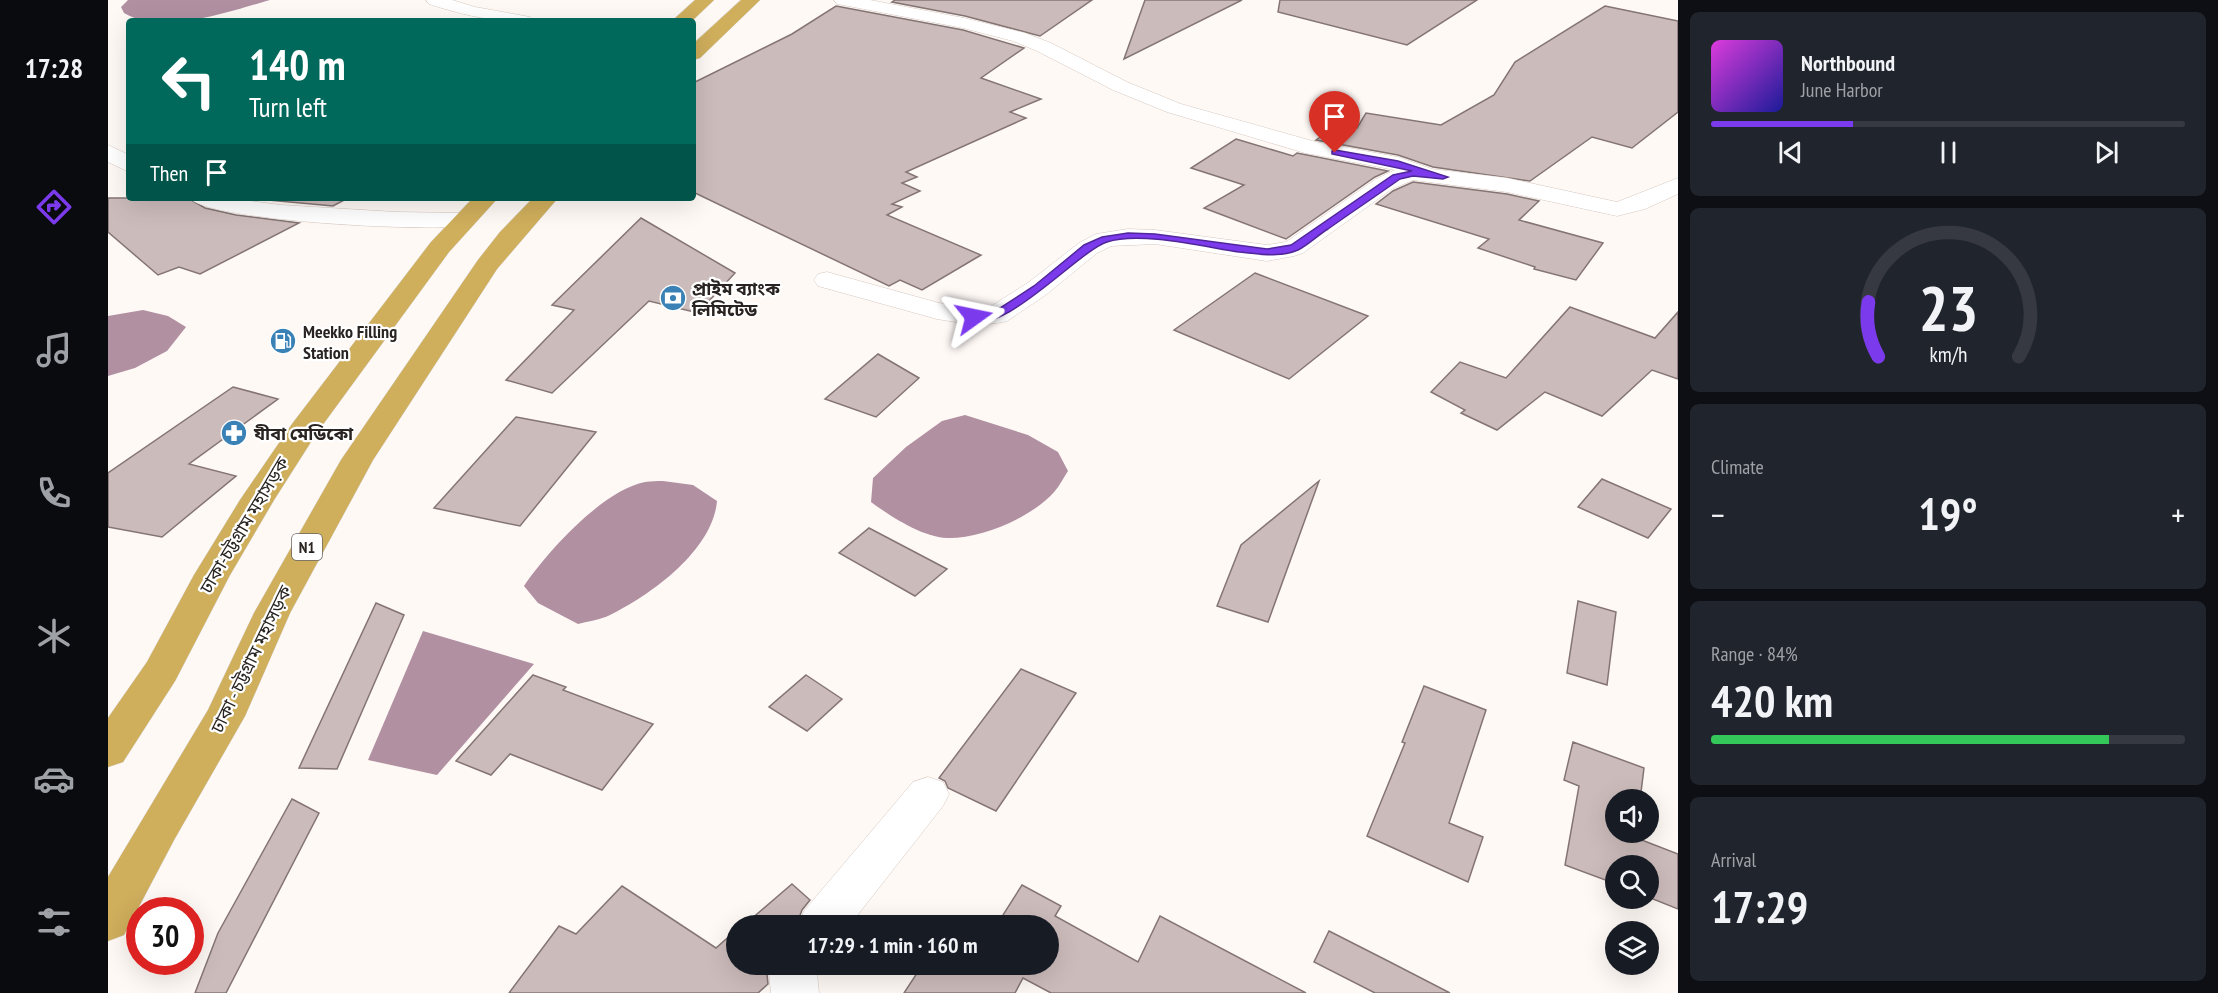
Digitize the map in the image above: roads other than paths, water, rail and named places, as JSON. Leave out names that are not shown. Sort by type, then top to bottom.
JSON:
[{"type":"highway","points":[[684,18],[705,0]]},
{"type":"highway","points":[[696,51],[751,0]]},
{"type":"highway","name":"ঢাকা-চট্টগ্রাম মহাসড়ক","points":[[108,751],[161,671],[218,566],[303,431],[440,247],[483,201]]},
{"type":"highway","name":"ঢাকা - চট্টগ্রাম মহাসড়ক","points":[[108,920],[159,827],[225,716],[272,613],[357,460],[487,265],[509,237],[543,201]]},
{"type":"street","points":[[435,0],[472,12],[507,18]]},
{"type":"street","points":[[843,0],[964,23],[1019,37],[1059,54],[1120,86],[1174,108],[1312,148],[1398,164],[1443,177]]},
{"type":"street","points":[[108,152],[126,163]]},
{"type":"street","points":[[827,280],[937,311],[974,317],[997,315],[1038,288],[1088,248],[1105,239],[1128,236],[1155,237],[1234,250],[1276,251],[1294,248],[1396,177],[1413,173],[1507,185],[1617,209],[1636,204],[1678,185]]},
{"type":"street","points":[[210,201],[224,206],[289,213],[417,222],[463,220]]},
{"type":"street","points":[[830,915],[928,794]]},
{"type":"place","name":"প্রাইম ব্যাংক লিমিটেড","points":[[673,298]]},
{"type":"place","name":"Meekko Filling Station","points":[[283,341]]},
{"type":"place","name":"যীবা মেডিকো","points":[[234,433]]}]
